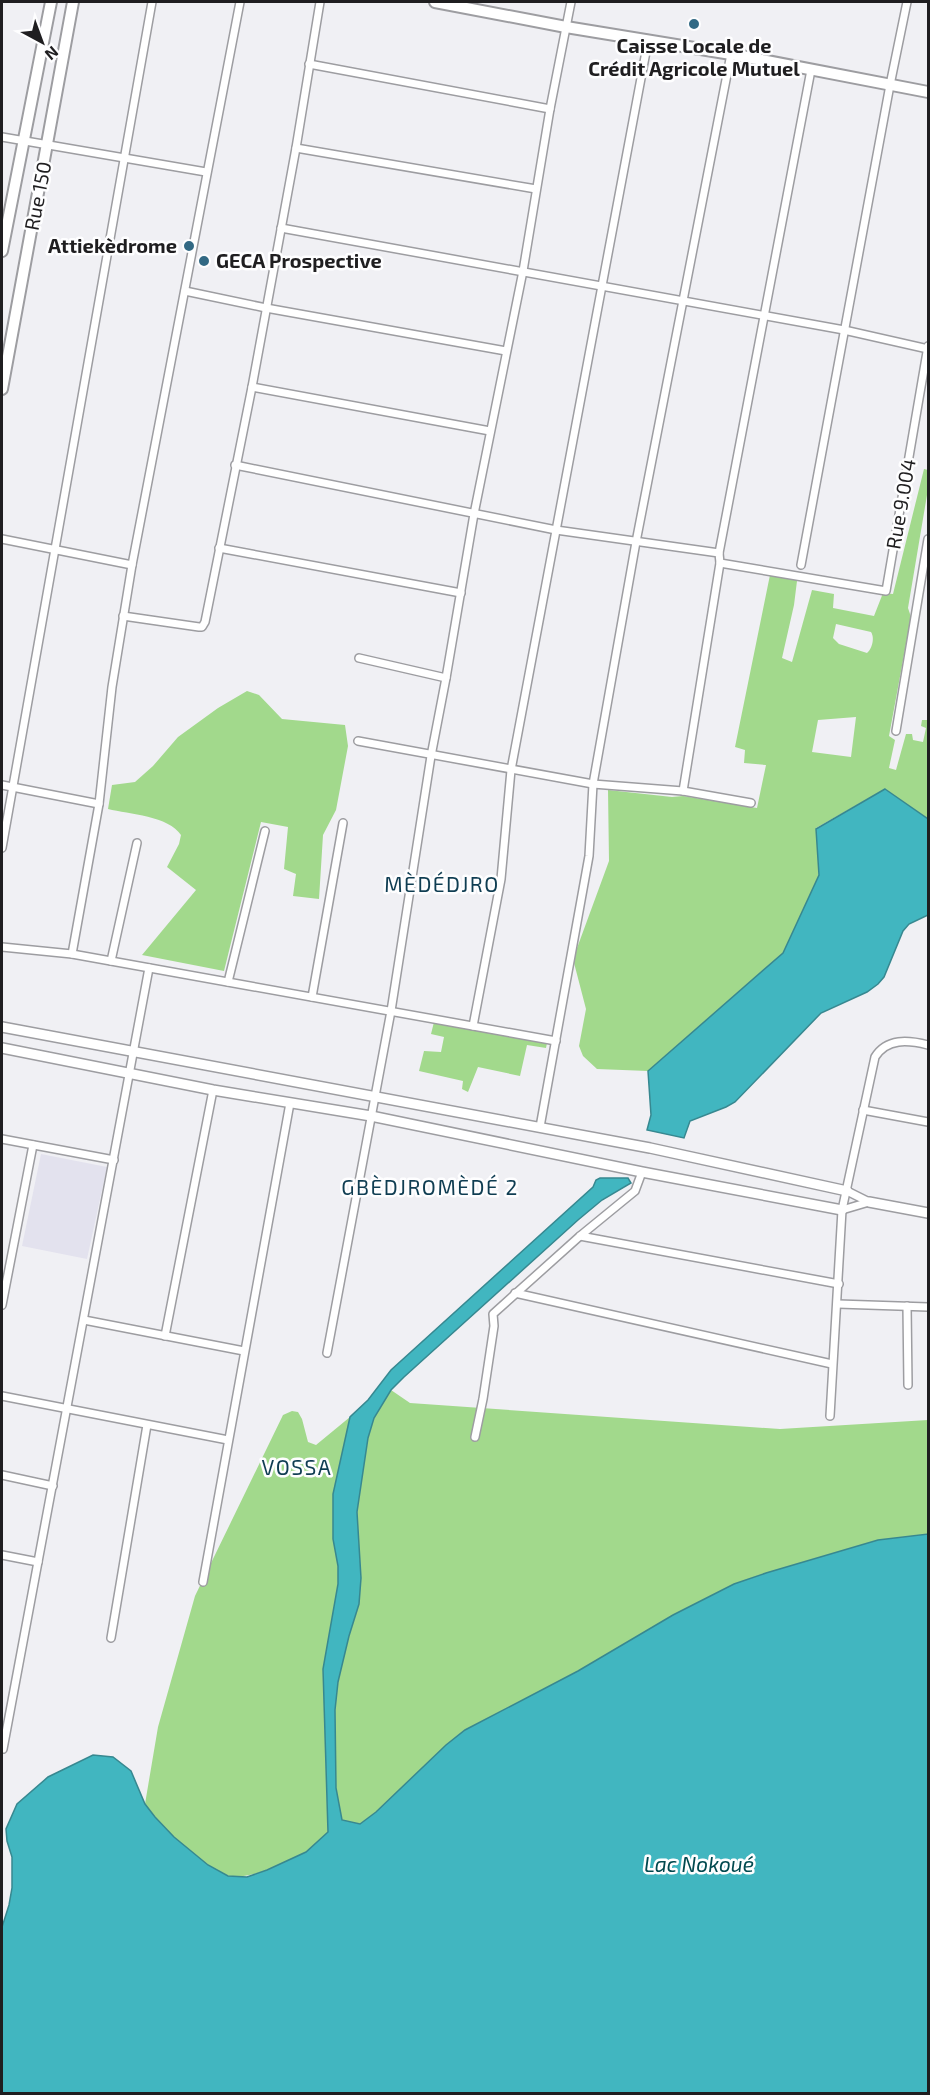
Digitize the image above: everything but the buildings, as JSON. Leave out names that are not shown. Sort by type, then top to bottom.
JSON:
[{"type":"main road","name":"Rue 150","points":[[2,252],[51,2]]},
{"type":"main road","name":"Rue 150","points":[[2,389],[73,2]]},
{"type":"main road","points":[[435,2],[566,27],[731,54],[928,92]]},
{"type":"street","points":[[2,848],[152,2]]},
{"type":"street","points":[[72,954],[99,804],[112,687],[132,565],[240,2]]},
{"type":"street","points":[[123,616],[202,627],[206,622],[252,387],[321,2]]},
{"type":"street","points":[[327,1353],[391,1011],[431,756],[474,514],[523,271],[550,109],[571,2]]},
{"type":"street","points":[[801,565],[906,2]]},
{"type":"street","points":[[473,1026],[501,879],[510,770],[648,40]]},
{"type":"street","points":[[540,1127],[589,856],[593,784],[636,542],[731,54]]},
{"type":"street","points":[[309,64],[550,109]]},
{"type":"street","points":[[683,792],[720,563],[719,553],[811,70]]},
{"type":"street","points":[[2,137],[206,171]]},
{"type":"street","points":[[296,148],[536,189]]},
{"type":"street","points":[[281,228],[844,330],[928,348]]},
{"type":"street","points":[[184,291],[506,351]]},
{"type":"street","name":"Rue 9.004","points":[[720,563],[886,591],[928,348]]},
{"type":"street","points":[[252,387],[490,431]]},
{"type":"street","points":[[235,465],[556,530],[719,553]]},
{"type":"street","points":[[2,539],[132,565]]},
{"type":"street","name":"Rue 9.004","points":[[896,731],[928,539]]},
{"type":"street","points":[[219,548],[461,593]]},
{"type":"street","points":[[358,658],[446,678]]},
{"type":"street","points":[[358,741],[593,784],[683,792],[751,803]]},
{"type":"street","points":[[2,785],[99,804]]},
{"type":"street","points":[[312,997],[343,823]]},
{"type":"street","points":[[228,982],[265,831]]},
{"type":"street","points":[[111,961],[137,843]]},
{"type":"street","points":[[2,947],[72,954],[556,1041]]},
{"type":"street","points":[[3,1749],[149,968]]},
{"type":"street","points":[[2,1027],[650,1148],[847,1191],[869,1202],[928,1213]]},
{"type":"street","points":[[830,1416],[842,1210],[875,1057],[880,1049],[897,1042],[916,1042],[928,1045]]},
{"type":"street","points":[[2,1048],[213,1090],[372,1116],[642,1172],[842,1210],[869,1202]]},
{"type":"street","points":[[165,1336],[213,1090]]},
{"type":"street","points":[[202,1582],[290,1102]]},
{"type":"street","points":[[863,1110],[928,1122]]},
{"type":"street","points":[[2,1139],[114,1160]]},
{"type":"street","points":[[2,1305],[33,1145]]},
{"type":"street","points":[[475,1437],[494,1326],[493,1314],[580,1236],[635,1191],[642,1172]]},
{"type":"street","points":[[580,1236],[839,1284]]},
{"type":"street","points":[[515,1293],[832,1364]]},
{"type":"street","points":[[838,1304],[928,1307]]},
{"type":"street","points":[[907,1306],[908,1385]]},
{"type":"street","points":[[84,1320],[244,1352]]},
{"type":"street","points":[[2,1396],[228,1440]]},
{"type":"street","points":[[111,1638],[147,1425]]},
{"type":"street","points":[[2,1475],[53,1486]]},
{"type":"street","points":[[2,1555],[38,1562]]},
{"type":"shaded area","points":[[41,1154],[107,1167],[87,1259],[22,1246]]},
{"type":"green space","points":[[924,469],[928,470],[928,489],[908,608],[911,617],[889,736],[895,740],[889,768],[896,770],[906,734],[912,734],[913,740],[923,742],[926,728],[921,726],[922,720],[928,720],[928,819],[885,789],[816,828],[819,875],[783,953],[648,1071],[597,1069],[583,1056],[579,1046],[586,1009],[573,959],[609,861],[608,790],[672,797],[683,796],[757,808],[766,765],[744,763],[745,750],[735,747],[771,570],[798,573],[794,605],[782,658],[792,662],[812,590],[834,594],[833,608],[874,616],[883,593],[893,594]],"holes":[[[836,624],[871,632],[873,640],[869,651],[867,653],[839,644],[833,638]],[[856,717],[851,757],[812,752],[818,720]]]},
{"type":"green space","points":[[247,691],[259,695],[282,719],[345,725],[348,746],[336,810],[323,835],[319,899],[293,896],[296,874],[284,869],[288,827],[261,822],[224,971],[142,955],[196,890],[167,867],[181,835],[158,820],[108,809],[112,785],[135,782],[153,766],[178,737],[218,708]]},
{"type":"green space","points":[[434,1022],[547,1043],[546,1048],[527,1045],[520,1076],[478,1067],[468,1092],[462,1089],[463,1081],[419,1071],[424,1051],[441,1052],[444,1037],[431,1034]]},
{"type":"green space","points":[[391,1390],[410,1403],[780,1429],[928,1420],[928,1534],[878,1540],[734,1584],[673,1615],[578,1671],[465,1730],[360,1824],[342,1820],[336,1788],[335,1710],[338,1682],[359,1604],[361,1578],[357,1512],[368,1438],[374,1418]]},
{"type":"green space","points":[[292,1411],[298,1412],[302,1419],[308,1442],[316,1445],[350,1417],[333,1494],[333,1539],[338,1566],[338,1584],[323,1669],[328,1832],[307,1851],[281,1865],[259,1873],[229,1876],[195,1856],[145,1804],[158,1727],[195,1596],[283,1415]]},
{"type":"water","points":[[885,789],[928,819],[928,915],[909,924],[903,931],[884,977],[878,984],[867,992],[821,1013],[735,1102],[690,1121],[684,1138],[647,1130],[651,1115],[648,1071],[783,953],[819,875],[816,829]]},
{"type":"water","name":"Lac Nokoué","points":[[628,1178],[631,1183],[602,1200],[578,1220],[404,1377],[391,1390],[374,1418],[368,1438],[357,1512],[361,1578],[359,1604],[338,1682],[335,1710],[336,1788],[342,1820],[360,1824],[465,1730],[578,1671],[673,1615],[734,1584],[878,1540],[928,1534],[928,2093],[2,2093],[2,1927],[12,1888],[12,1857],[6,1829],[17,1804],[48,1777],[93,1755],[113,1757],[131,1771],[145,1804],[155,1817],[174,1837],[208,1865],[228,1876],[247,1877],[267,1870],[306,1852],[328,1832],[323,1669],[338,1584],[338,1566],[333,1539],[333,1494],[350,1417],[368,1400],[391,1370],[593,1187],[596,1180]]},
{"type":"place","name":"Caisse Locale de Crédit Agricole Mutuel","points":[[694,24]]},
{"type":"place","name":"Attiekèdrome","points":[[189,246]]},
{"type":"place","name":"GECA Prospective","points":[[204,261]]},
{"type":"district","name":"MÈDÉDJRO","points":[[442,885]]},
{"type":"district","name":"GBÈDJROMÈDÉ 2","points":[[430,1188]]},
{"type":"district","name":"VOSSA","points":[[297,1468]]}]
